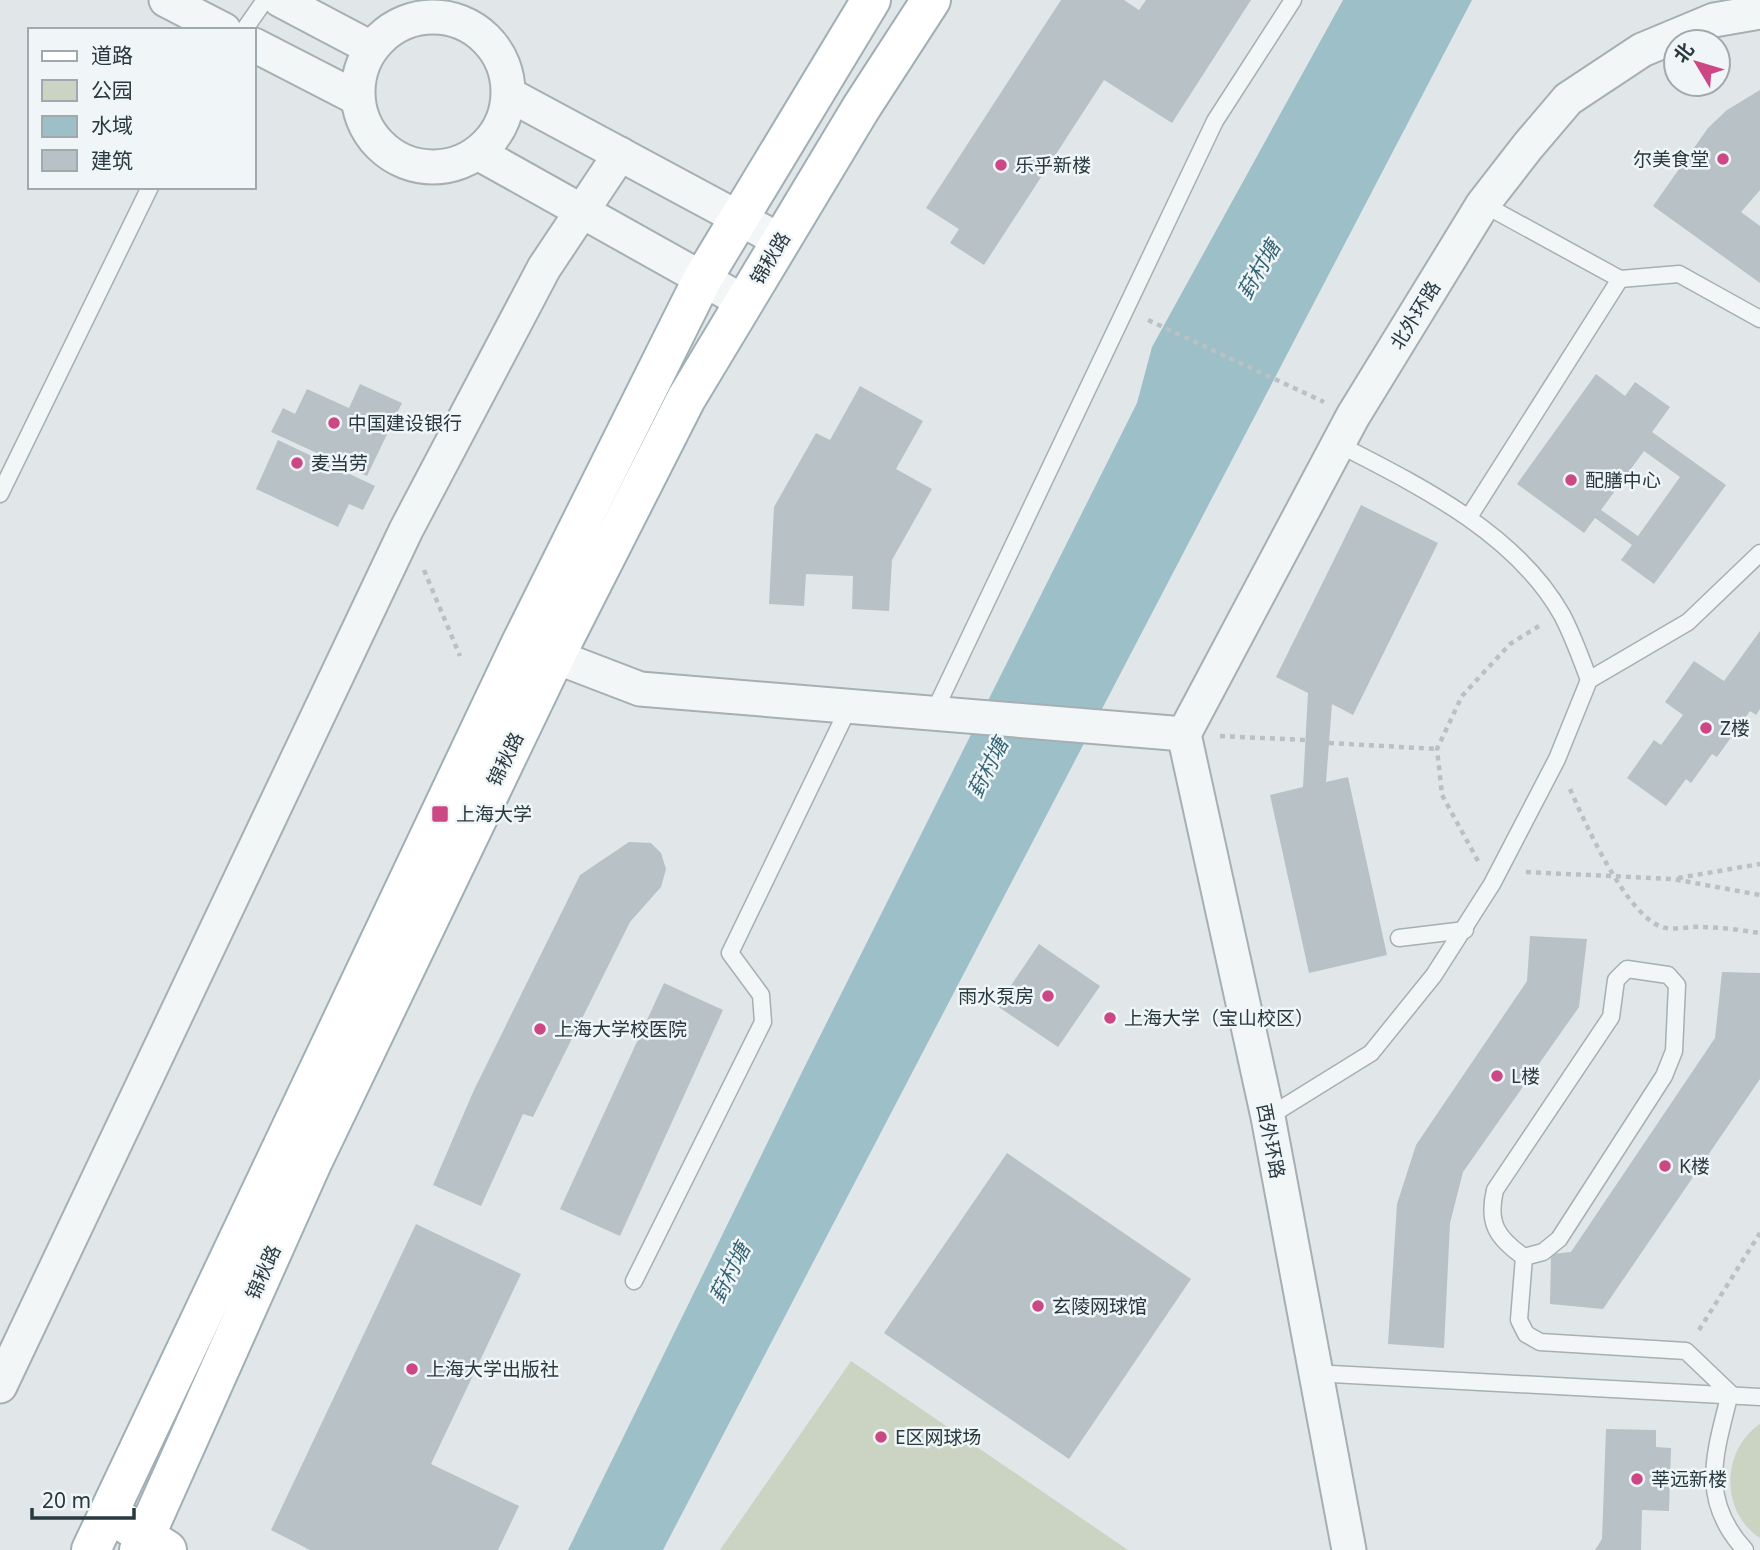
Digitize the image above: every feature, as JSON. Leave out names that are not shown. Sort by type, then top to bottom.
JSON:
[{"type":"main road","name":"锦秋路","points":[[151,1545],[312,1163],[703,278],[871,0]]},
{"type":"main road","name":"锦秋路","points":[[92,1550],[538,650],[744,302],[931,0]]},
{"type":"main road","points":[[109,1513],[151,1545]]},
{"type":"street","points":[[166,0],[220,28]]},
{"type":"street","points":[[280,0],[371,48]]},
{"type":"street","name":"北外环路","points":[[1184,734],[1345,430],[1483,204],[1568,99],[1642,50],[1714,20],[1760,12]]},
{"type":"street","points":[[426,16],[443,16],[468,24],[489,40],[499,54],[510,95],[500,128],[478,153],[448,167],[411,165],[387,154],[363,123],[357,98],[359,72],[371,48],[401,23],[426,16]]},
{"type":"street","points":[[256,46],[357,98]]},
{"type":"street","points":[[510,95],[781,241]]},
{"type":"street","points":[[478,153],[744,302]]},
{"type":"street","points":[[0,1386],[406,530],[544,268],[620,154]]},
{"type":"street","points":[[538,650],[640,689],[1184,734]]},
{"type":"street","name":"西外环路","points":[[1184,734],[1268,1117],[1313,1373],[1349,1550]]},
{"type":"lane","points":[[245,28],[265,0]]},
{"type":"lane","points":[[934,712],[1215,121],[1293,0]]},
{"type":"lane","points":[[0,494],[149,189]]},
{"type":"lane","points":[[1483,204],[1620,279],[1679,274],[1760,319]]},
{"type":"lane","points":[[1469,517],[1620,279]]},
{"type":"lane","points":[[1345,430],[1469,517],[1534,578],[1561,613],[1589,680]]},
{"type":"lane","points":[[1268,1117],[1371,1053],[1434,975],[1492,884],[1557,759],[1589,680],[1688,622],[1760,553]]},
{"type":"lane","points":[[634,1281],[763,1022],[761,995],[730,953],[850,705]]},
{"type":"lane","points":[[1399,938],[1465,930]]},
{"type":"lane","points":[[1627,969],[1668,975],[1677,985],[1674,1051],[1664,1076],[1559,1239],[1543,1252],[1524,1257],[1507,1245],[1497,1230],[1490,1210],[1495,1190],[1611,1017],[1616,980],[1627,969]]},
{"type":"lane","points":[[1524,1257],[1519,1320],[1526,1334],[1541,1342],[1686,1351],[1730,1393]]},
{"type":"lane","points":[[1313,1373],[1730,1393],[1760,1397]]},
{"type":"lane","points":[[1730,1393],[1713,1469],[1715,1502],[1730,1534],[1745,1550]]},
{"type":"path","points":[[1126,310],[1280,381],[1345,430]]},
{"type":"path","points":[[406,530],[460,656]]},
{"type":"path","points":[[1492,884],[1442,795],[1437,749],[1462,696],[1510,644],[1561,613]]},
{"type":"path","points":[[1184,734],[1305,740]]},
{"type":"path","points":[[1329,743],[1437,749]]},
{"type":"path","points":[[1557,759],[1596,845],[1638,908],[1664,928],[1701,927],[1760,933]]},
{"type":"path","points":[[1674,879],[1760,864]]},
{"type":"path","points":[[1518,871],[1674,879],[1760,895]]},
{"type":"path","points":[[1686,1351],[1760,1233]]},
{"type":"green space","name":"E区网球场","points":[[851,1361],[1128,1550],[720,1550]]},
{"type":"green space","points":[[1760,1424],[1760,1538],[1747,1527],[1738,1513],[1730,1481],[1738,1449],[1747,1435]]},
{"type":"water","name":"葑村塘","points":[[1343,0],[1472,0],[663,1550],[568,1550],[804,1068],[1137,403],[1152,347]]},
{"type":"building","name":"乐乎新楼","points":[[1061,0],[1124,0],[1139,10],[1146,0],[1251,0],[1172,123],[1104,80],[984,265],[950,243],[959,229],[926,208]]},
{"type":"building","name":"尔美食堂","points":[[1760,90],[1760,190],[1741,212],[1760,226],[1760,283],[1653,206],[1708,128],[1727,110]]},
{"type":"building","name":"配膳中心","points":[[1596,374],[1625,396],[1635,382],[1670,407],[1652,432],[1726,485],[1654,584],[1621,560],[1632,545],[1595,518],[1584,533],[1517,484]],"holes":[[[1644,451],[1680,477],[1638,536],[1601,510]]]},
{"type":"building","name":"中国建设银行","points":[[360,384],[402,403],[367,476],[271,432],[283,408],[295,414],[307,389],[349,408]]},
{"type":"building","points":[[860,386],[923,421],[896,469],[932,489],[892,560],[889,611],[852,609],[853,576],[806,574],[804,606],[769,604],[774,507],[816,433],[830,440]]},
{"type":"building","name":"麦当劳","points":[[278,440],[375,486],[363,510],[349,504],[338,527],[256,489]]},
{"type":"building","points":[[1361,505],[1438,543],[1353,715],[1332,704],[1326,782],[1348,777],[1387,955],[1309,973],[1270,795],[1303,787],[1308,693],[1276,677]]},
{"type":"building","name":"Z楼","points":[[1760,631],[1760,709],[1756,715],[1750,711],[1717,757],[1712,754],[1691,783],[1686,779],[1666,806],[1627,778],[1654,740],[1661,745],[1683,715],[1665,702],[1694,661],[1724,681]]},
{"type":"building","name":"上海大学校医院","points":[[629,842],[651,843],[661,853],[666,869],[661,887],[630,922],[533,1117],[523,1114],[481,1206],[433,1185],[474,1090],[580,875]]},
{"type":"building","name":"L楼","points":[[1530,936],[1587,939],[1579,1007],[1463,1172],[1450,1223],[1444,1348],[1388,1344],[1397,1204],[1416,1145],[1527,981]]},
{"type":"building","name":"雨水泵房","points":[[1039,944],[1100,986],[1058,1047],[997,1006]]},
{"type":"building","name":"K楼","points":[[1722,972],[1760,973],[1760,1079],[1603,1309],[1550,1304],[1551,1254],[1571,1252],[1715,1038]]},
{"type":"building","points":[[664,983],[723,1010],[620,1236],[560,1209]]},
{"type":"building","name":"玄陵网球馆","points":[[1007,1153],[1191,1279],[1069,1459],[884,1333]]},
{"type":"building","name":"上海大学出版社","points":[[416,1224],[521,1274],[431,1464],[519,1506],[498,1550],[310,1550],[271,1530]]},
{"type":"building","name":"莘远新楼","points":[[1606,1429],[1656,1430],[1656,1447],[1671,1448],[1669,1511],[1642,1510],[1641,1550],[1595,1550],[1602,1539]]},
{"type":"place","name":"尔美食堂","points":[[1723,159]]},
{"type":"place","name":"乐乎新楼","points":[[1001,165]]},
{"type":"place","name":"中国建设银行","points":[[334,423]]},
{"type":"place","name":"麦当劳","points":[[297,463]]},
{"type":"place","name":"配膳中心","points":[[1571,480]]},
{"type":"place","name":"Z楼","points":[[1706,728]]},
{"type":"place","name":"上海大学","points":[[440,814]]},
{"type":"place","name":"雨水泵房","points":[[1048,996]]},
{"type":"place","name":"上海大学（宝山校区）","points":[[1110,1018]]},
{"type":"place","name":"上海大学校医院","points":[[540,1029]]},
{"type":"place","name":"L楼","points":[[1497,1076]]},
{"type":"place","name":"K楼","points":[[1665,1166]]},
{"type":"place","name":"玄陵网球馆","points":[[1038,1306]]},
{"type":"place","name":"上海大学出版社","points":[[412,1369]]},
{"type":"place","name":"E区网球场","points":[[881,1437]]},
{"type":"place","name":"莘远新楼","points":[[1637,1479]]}]
